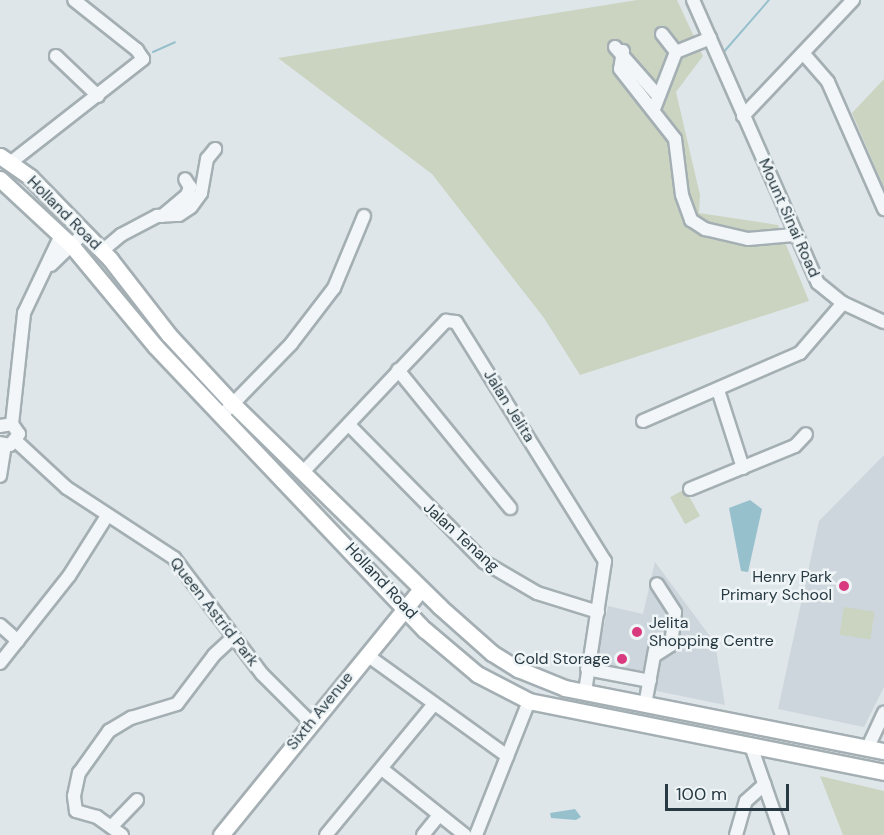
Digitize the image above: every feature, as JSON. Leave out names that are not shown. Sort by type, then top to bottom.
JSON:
[{"type":"main road","name":"Holland Road","points":[[5,159],[30,177],[102,251],[228,409],[425,630],[477,674],[529,701],[614,720],[884,772]]},
{"type":"main road","name":"Holland Road","points":[[0,179],[66,240],[156,347],[304,471],[421,589],[484,646],[518,669],[585,693],[884,751]]},
{"type":"main road","name":"Sixth Avenue","points":[[221,835],[310,722],[421,589]]},
{"type":"main road","points":[[381,636],[409,625],[425,630]]},
{"type":"main road","points":[[585,693],[593,706],[614,720]]},
{"type":"main road","points":[[868,747],[884,762]]},
{"type":"street","points":[[5,159],[98,96],[141,62],[143,56],[74,0]]},
{"type":"street","name":"Mount Sinai Road","points":[[693,0],[794,235],[818,283],[843,303],[884,322]]},
{"type":"street","points":[[743,116],[853,0]]},
{"type":"street","points":[[662,34],[676,52]]},
{"type":"street","points":[[654,110],[676,52],[710,38]]},
{"type":"street","points":[[658,96],[619,49],[620,69],[675,139],[682,195],[692,220],[705,229],[748,239],[794,235]]},
{"type":"street","points":[[803,53],[828,82],[884,209]]},
{"type":"street","points":[[56,56],[98,96]]},
{"type":"street","points":[[162,216],[179,215],[197,200],[207,159],[215,149]]},
{"type":"street","points":[[102,251],[121,235],[162,216],[187,195],[190,187],[185,179]]},
{"type":"street","points":[[228,409],[291,344],[334,288],[364,216]]},
{"type":"street","points":[[0,476],[7,443],[18,432],[6,425],[21,329],[46,269],[66,240],[84,232]]},
{"type":"street","points":[[643,421],[800,353],[843,303]]},
{"type":"street","name":"Jalan Jelita","points":[[304,471],[446,321],[456,322],[606,561],[585,693]]},
{"type":"street","points":[[398,370],[510,508]]},
{"type":"street","points":[[718,390],[744,468]]},
{"type":"street","name":"Jalan Tenang","points":[[349,425],[435,516],[484,562],[537,593],[598,612]]},
{"type":"street","points":[[690,489],[795,446],[806,434]]},
{"type":"street","name":"Queen Astrid Park","points":[[7,443],[107,516],[160,546],[174,558],[274,688],[310,722]]},
{"type":"street","points":[[0,663],[69,576],[107,516]]},
{"type":"street","points":[[645,705],[655,650],[671,645],[675,612],[657,584]]},
{"type":"street","points":[[0,625],[18,641]]},
{"type":"street","points":[[122,835],[112,826],[76,811],[74,796],[79,773],[109,731],[131,718],[177,704],[214,655],[233,637]]},
{"type":"street","points":[[367,655],[507,756]]},
{"type":"street","points":[[587,669],[650,681]]},
{"type":"street","points":[[476,835],[529,701]]},
{"type":"street","points":[[326,835],[434,704]]},
{"type":"street","points":[[868,747],[884,712]]},
{"type":"street","points":[[751,746],[782,835]]},
{"type":"street","points":[[382,769],[465,835]]},
{"type":"street","points":[[736,835],[746,801],[765,784]]},
{"type":"street","points":[[112,826],[137,800]]},
{"type":"street","points":[[423,835],[439,815]]},
{"type":"shaded area","name":"Henry Park Primary School","points":[[884,455],[884,687],[864,727],[778,709],[819,521]]},
{"type":"shaded area","points":[[655,562],[715,643],[725,705],[593,678],[608,606],[643,614]]},
{"type":"green space","points":[[637,0],[677,0],[703,56],[676,92],[700,195],[699,213],[778,225],[809,301],[580,375],[544,318],[432,174],[278,58]]},
{"type":"green space","points":[[884,79],[884,188],[852,113]]},
{"type":"green space","points":[[685,489],[700,516],[685,524],[670,497]]},
{"type":"green space","points":[[844,607],[875,612],[870,640],[840,635]]},
{"type":"green space","points":[[820,776],[884,791],[884,835],[843,835]]},
{"type":"water","points":[[750,500],[762,509],[748,572],[741,571],[729,508]]},
{"type":"water","points":[[575,809],[581,817],[576,820],[551,818],[550,813]]},
{"type":"waterway","points":[[722,54],[769,0]]},
{"type":"waterway","points":[[153,52],[175,42]]},
{"type":"place","name":"Henry Park Primary School","points":[[844,586]]},
{"type":"place","name":"Jelita Shopping Centre","points":[[637,632]]},
{"type":"place","name":"Cold Storage","points":[[622,659]]}]
